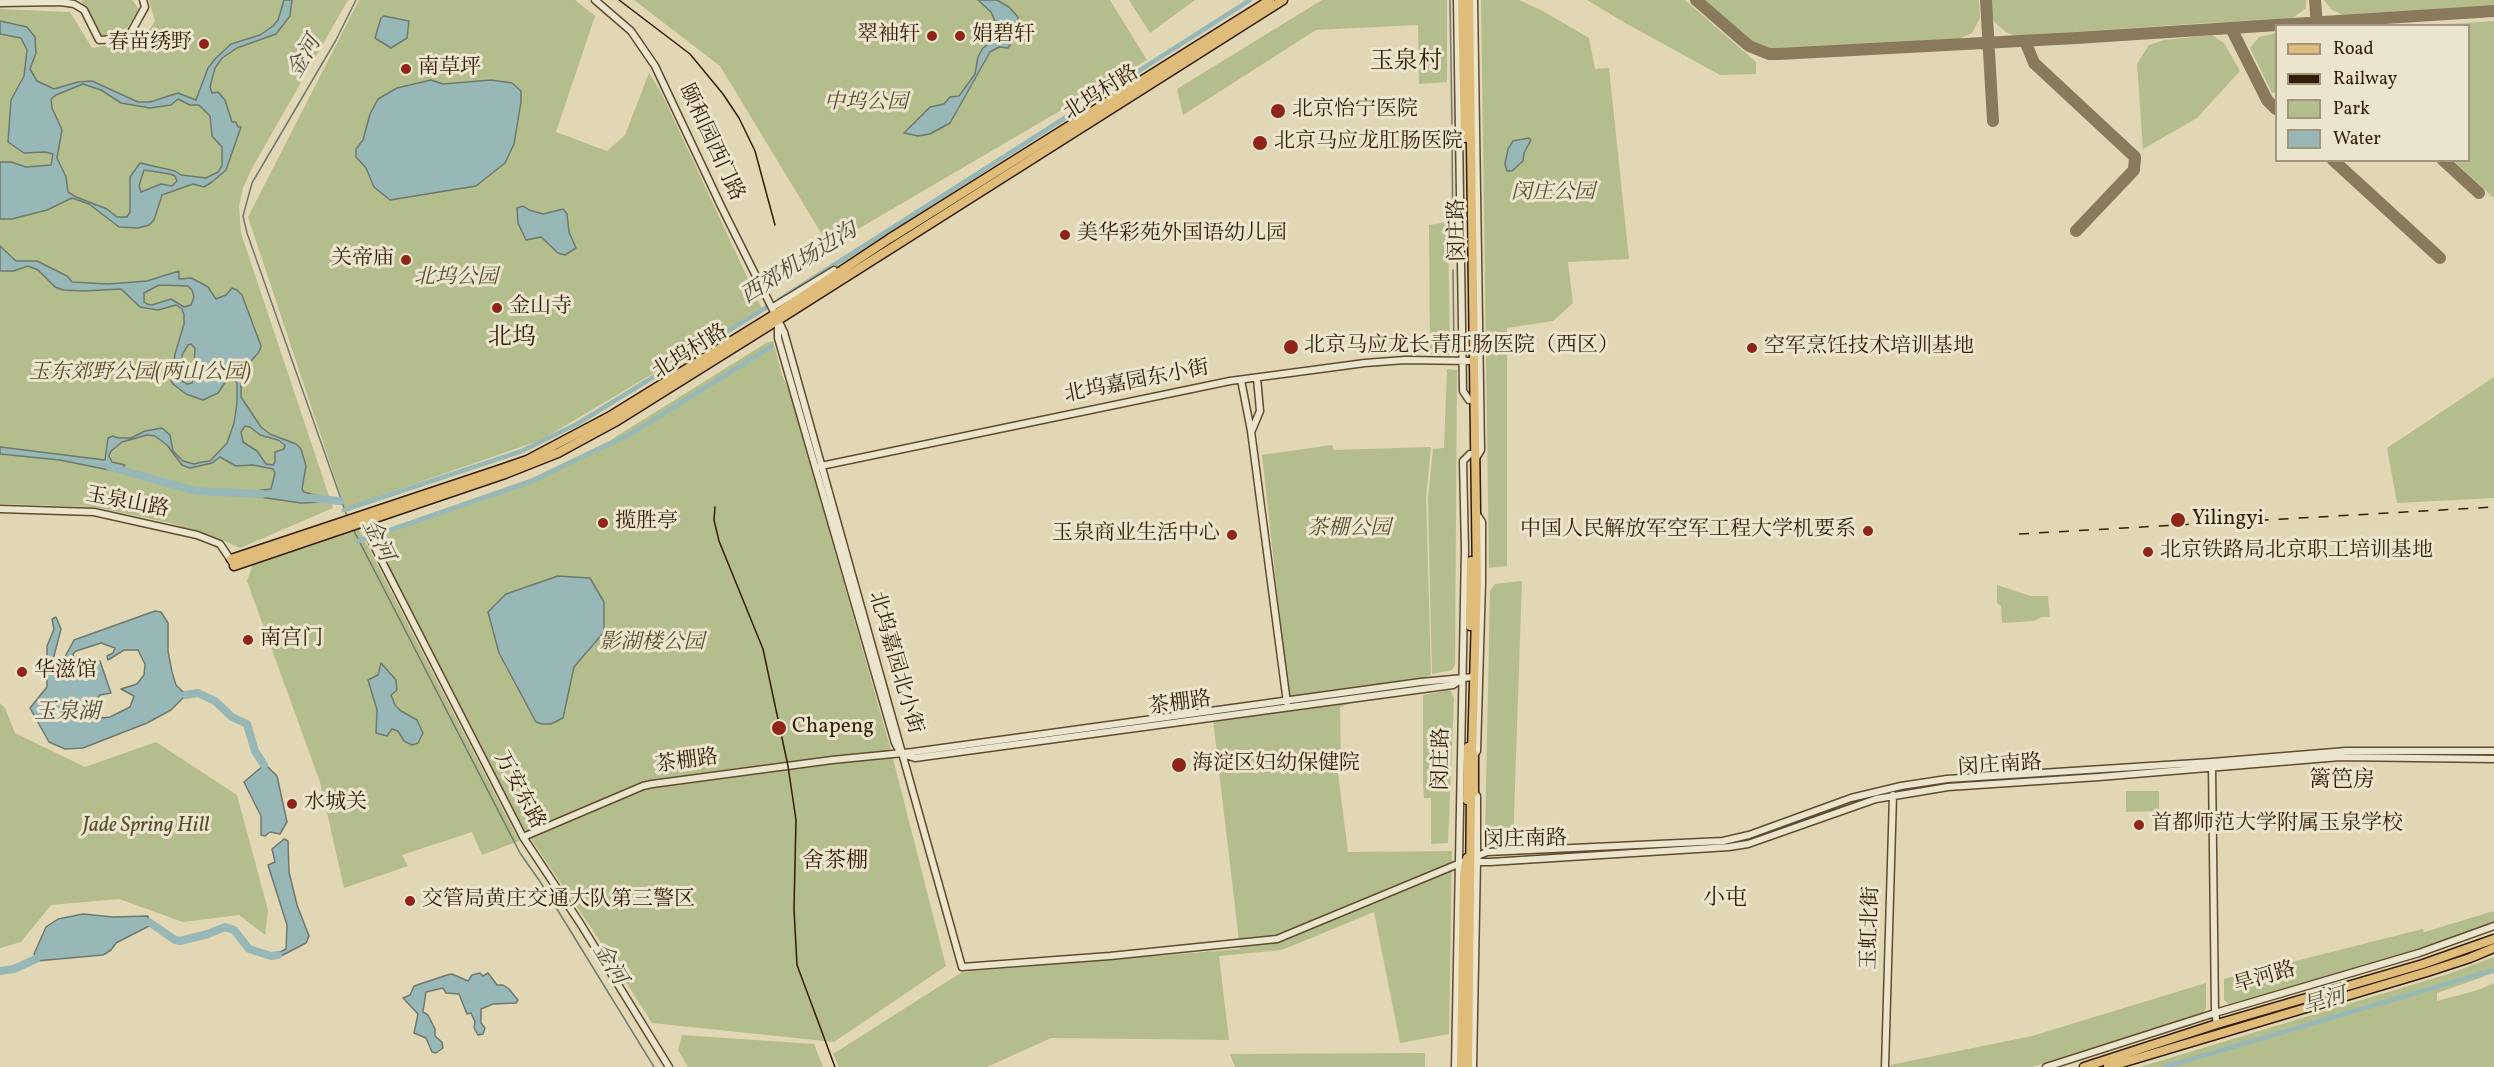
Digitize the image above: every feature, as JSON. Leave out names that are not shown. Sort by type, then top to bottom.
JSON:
[{"type":"main road","name":"北坞村路","points":[[232,562],[528,466],[558,453],[615,422],[844,269],[1270,0]]},
{"type":"main road","name":"北坞村路","points":[[776,314],[1283,0]]},
{"type":"main road","name":"闵庄路","points":[[1462,0],[1466,361],[1476,513],[1469,678],[1472,751],[1476,754],[1475,794],[1471,795],[1468,1067]]},
{"type":"main road","name":"闵庄路","points":[[1461,1067],[1464,876],[1470,860],[1469,678],[1473,456],[1469,0]]},
{"type":"main road","points":[[834,270],[844,269]]},
{"type":"main road","name":"旱河路","points":[[2084,1067],[2258,1016],[2494,939]]},
{"type":"main road","name":"旱河路","points":[[2108,1067],[2217,1024],[2258,1016],[2427,972],[2494,948]]},
{"type":"street","points":[[0,3],[61,2],[74,4],[84,10],[99,40],[124,39],[130,34],[145,7],[143,0]]},
{"type":"street","name":"颐和园西门路","points":[[595,0],[631,31],[656,66],[721,206],[776,314]]},
{"type":"street","name":"闵庄路","points":[[1457,0],[1466,361]]},
{"type":"street","name":"闵庄路","points":[[1473,456],[1481,450],[1474,0]]},
{"type":"street","name":"北坞村路","points":[[776,314],[834,270]]},
{"type":"street","name":"北坞嘉园北小街","points":[[776,314],[777,338],[819,467],[895,743],[901,753],[962,967],[1110,956],[1277,939],[1470,860]]},
{"type":"street","name":"北坞嘉园东小街","points":[[819,467],[1178,390],[1365,363],[1405,360],[1466,361]]},
{"type":"street","points":[[1251,431],[1260,411],[1257,378]]},
{"type":"street","points":[[1241,380],[1251,431],[1287,703]]},
{"type":"street","name":"玉泉山路","points":[[0,509],[94,512],[209,538],[220,544],[232,562]]},
{"type":"street","name":"闵庄路","points":[[1476,513],[1482,522],[1476,754]]},
{"type":"street","name":"万安东路","points":[[360,520],[523,837],[580,923],[669,1067]]},
{"type":"street","name":"茶棚路","points":[[523,837],[643,786],[832,760],[901,753],[915,758],[1287,703],[1454,685],[1469,678]]},
{"type":"street","name":"闵庄南路","points":[[2212,765],[2346,751],[2494,751]]},
{"type":"street","name":"闵庄南路","points":[[1470,860],[1490,862],[1748,844],[1893,793],[1901,786],[1947,779],[2362,756],[2494,759]]},
{"type":"street","points":[[2212,765],[2217,1024]]},
{"type":"street","name":"玉虹北街","points":[[1885,1067],[1893,793]]},
{"type":"street","name":"闵庄路","points":[[1455,1067],[1470,860]]},
{"type":"street","name":"闵庄路","points":[[1470,860],[1473,1067]]},
{"type":"street","name":"旱河路","points":[[2046,1067],[2215,1013],[2419,953],[2494,926]]},
{"type":"green space","points":[[132,0],[139,9],[122,36],[100,37],[81,1]]},
{"type":"green space","name":"玉东郊野公园(两山公园)","points":[[149,0],[348,0],[251,170],[243,188],[239,206],[241,233],[333,508],[240,548],[212,536],[170,523],[95,507],[0,504],[0,9],[70,12],[92,48],[143,39],[155,21]]},
{"type":"green space","name":"北坞公园","points":[[359,0],[575,0],[595,16],[556,132],[607,151],[625,135],[649,73],[662,94],[762,309],[541,440],[345,508],[248,217]]},
{"type":"green space","name":"中坞公园","points":[[634,0],[1110,0],[1147,60],[829,246],[720,66]]},
{"type":"green space","points":[[1129,0],[1195,0],[1150,33]]},
{"type":"green space","points":[[1322,0],[1447,0],[1447,82],[1419,84],[1418,25],[1316,30],[1183,115],[1177,89]]},
{"type":"green space","name":"闵庄公园","points":[[1481,0],[1519,0],[1541,10],[1589,38],[1595,69],[1609,68],[1629,259],[1568,262],[1573,303],[1553,321],[1507,328],[1507,566],[1489,568]]},
{"type":"green space","points":[[1587,0],[1685,0],[1756,62],[1756,74],[1720,75]]},
{"type":"green space","points":[[1701,0],[1979,0],[1980,18],[1972,33],[1956,40],[1778,50],[1754,44],[1744,38]]},
{"type":"green space","points":[[1991,0],[2306,0],[2306,8],[2290,20],[2204,23],[2015,36],[1995,23]]},
{"type":"green space","points":[[2324,0],[2494,0],[2494,5],[2343,15],[2332,10]]},
{"type":"green space","points":[[2494,21],[2494,198],[2455,162],[2470,162],[2470,24],[2451,24]]},
{"type":"green space","points":[[2275,33],[2275,92],[2272,93],[2250,48],[2259,37]]},
{"type":"green space","points":[[2212,35],[2224,43],[2240,71],[2197,118],[2143,149],[2137,64],[2149,45],[2164,40]]},
{"type":"green space","points":[[1448,222],[1450,355],[1430,354],[1429,225]]},
{"type":"green space","name":"影湖楼公园","points":[[773,341],[782,375],[790,393],[889,743],[946,966],[834,1042],[652,1023],[592,929],[528,835],[524,834],[372,534],[532,478],[609,441],[766,343]]},
{"type":"green space","points":[[1447,369],[1457,370],[1455,665],[1452,670],[1432,674],[1428,498],[1433,449],[1444,448]]},
{"type":"green space","points":[[2494,377],[2494,498],[2397,503],[2387,448]]},
{"type":"green space","name":"茶棚公园","points":[[1332,445],[1334,450],[1431,447],[1426,498],[1431,675],[1340,707],[1341,764],[1337,766],[1348,852],[1452,851],[1449,1034],[1400,1043],[1374,912],[1282,950],[1219,956],[1229,1040],[1051,1038],[987,1067],[839,1067],[833,1054],[962,972],[1240,949],[1213,720],[1290,709],[1262,455]]},
{"type":"green space","points":[[359,529],[519,841],[482,855],[472,832],[402,855],[408,866],[344,888],[320,782],[247,581],[253,564]]},
{"type":"green space","points":[[1522,581],[1513,844],[1491,844],[1485,838],[1490,591],[1495,584]]},
{"type":"green space","points":[[1997,585],[2031,596],[2048,596],[2050,617],[2042,617],[2034,621],[2002,623],[2001,606],[1997,603]]},
{"type":"green space","points":[[1450,690],[1454,698],[1448,843],[1431,844],[1431,798],[1424,798],[1423,785],[1423,695]]},
{"type":"green space","name":"Jade Spring Hill","points":[[0,703],[5,708],[15,733],[85,767],[156,742],[237,795],[268,910],[265,935],[239,915],[183,922],[119,899],[51,905],[21,942],[0,948]]},
{"type":"green space","points":[[2126,791],[2159,791],[2159,811],[2126,812]]},
{"type":"green space","points":[[2494,911],[2494,923],[2461,937],[2229,1004],[2224,1000],[2224,979],[2423,929],[2424,932]]},
{"type":"green space","points":[[2494,957],[2494,973],[2437,993],[2437,1001],[2478,990],[2494,983],[2494,1067],[2140,1067],[2451,973]]},
{"type":"green space","points":[[2206,983],[2206,1009],[2202,1013],[2032,1067],[1891,1067],[1890,1065],[2032,1036]]},
{"type":"green space","points":[[682,1035],[814,1044],[823,1067],[688,1067],[678,1050]]},
{"type":"green space","points":[[1425,1053],[1425,1067],[1235,1067],[1230,1054]]},
{"type":"water","points":[[284,0],[292,0],[290,16],[276,34],[237,48],[222,58],[215,68],[210,87],[212,93],[218,92],[225,100],[232,122],[236,122],[238,127],[241,127],[226,170],[212,182],[204,187],[193,184],[162,195],[154,220],[149,225],[138,228],[119,227],[89,204],[72,198],[47,210],[12,219],[0,219],[0,162],[11,162],[26,167],[51,165],[53,154],[24,153],[8,142],[11,100],[24,76],[27,50],[21,38],[0,34],[0,21],[27,27],[35,37],[36,53],[30,69],[37,81],[54,89],[78,82],[92,81],[138,102],[150,102],[178,93],[196,100],[208,68],[215,59],[231,44],[260,35],[278,20]],"holes":[[[83,84],[101,90],[121,103],[150,108],[171,105],[178,99],[190,105],[199,105],[210,116],[212,136],[222,147],[222,166],[218,172],[206,178],[181,175],[175,171],[140,163],[130,177],[130,212],[127,217],[117,217],[107,209],[76,197],[68,192],[66,177],[57,158],[62,130],[52,108],[51,99]],[[144,170],[170,174],[175,176],[177,181],[172,186],[161,184],[141,192],[139,186]]]},
{"type":"water","points":[[978,0],[997,0],[1009,7],[1018,17],[1016,36],[1008,48],[999,47],[990,52],[950,123],[930,134],[918,136],[904,133],[930,107],[944,104],[950,97],[959,96],[975,74],[978,57],[983,48],[991,42],[998,28],[991,12]]},
{"type":"water","points":[[384,16],[409,21],[407,38],[391,48],[375,38],[381,18]]},
{"type":"water","points":[[431,80],[443,84],[491,80],[512,83],[521,91],[514,144],[505,163],[476,186],[390,200],[374,187],[366,168],[356,157],[356,149],[363,140],[370,114],[378,99],[397,88]]},
{"type":"water","points":[[1529,138],[1531,140],[1524,153],[1523,161],[1512,171],[1507,171],[1505,164],[1508,149],[1513,141]]},
{"type":"water","points":[[523,206],[543,214],[563,209],[567,214],[569,232],[576,248],[565,255],[558,253],[541,237],[526,240],[518,223],[517,208]]},
{"type":"water","points":[[0,246],[16,261],[37,261],[67,276],[72,282],[108,284],[147,281],[179,271],[179,279],[191,278],[201,283],[208,287],[216,299],[226,295],[232,288],[237,290],[242,295],[261,346],[259,352],[244,369],[241,379],[241,397],[261,427],[270,434],[296,444],[301,449],[306,466],[302,489],[304,492],[321,497],[322,502],[301,503],[253,496],[250,494],[255,491],[271,489],[275,473],[273,469],[253,465],[236,466],[220,457],[212,463],[190,468],[182,465],[167,445],[155,436],[147,435],[122,442],[111,451],[109,456],[112,462],[125,465],[119,472],[60,460],[0,454],[0,447],[105,460],[108,438],[113,436],[131,438],[145,431],[162,428],[170,435],[173,451],[183,461],[194,464],[210,461],[227,443],[234,423],[237,383],[232,377],[228,378],[218,393],[203,400],[186,394],[173,384],[171,381],[175,354],[184,324],[182,309],[176,305],[158,310],[140,307],[121,289],[63,290],[55,287],[38,270],[28,266],[14,271],[0,271]],"holes":[[[159,285],[188,286],[194,297],[191,305],[184,307],[171,299],[152,305],[144,302],[144,293]],[[191,344],[195,348],[193,380],[192,383],[187,384],[179,379],[183,371],[182,355]],[[245,426],[250,427],[260,435],[278,440],[285,445],[284,449],[275,452],[273,465],[266,464],[257,451],[243,442],[241,432]]]},
{"type":"water","points":[[558,576],[590,578],[604,602],[604,632],[574,667],[563,718],[551,724],[542,724],[536,722],[499,653],[488,612],[506,594]]},
{"type":"water","name":"玉泉湖","points":[[155,611],[161,612],[168,623],[168,651],[172,672],[176,685],[186,695],[171,710],[147,723],[83,748],[65,749],[49,742],[30,708],[47,687],[47,646],[54,629],[52,619],[56,617],[61,629],[50,671],[60,678],[65,657],[74,640]],"holes":[[[101,643],[115,648],[113,653],[107,656],[108,660],[124,650],[138,650],[145,664],[144,675],[137,684],[121,689],[134,696],[130,707],[110,717],[102,718],[95,701],[100,695],[111,693],[100,661],[84,664],[74,658],[73,654]]]},
{"type":"water","points":[[381,663],[396,680],[397,690],[391,695],[395,705],[417,720],[423,733],[418,743],[412,745],[404,741],[398,731],[392,729],[387,736],[376,733],[377,710],[368,680],[378,675]]},
{"type":"water","points":[[264,765],[277,776],[287,822],[280,834],[270,832],[265,836],[261,835],[261,816],[244,782]]},
{"type":"water","points":[[284,839],[288,841],[289,872],[297,905],[309,936],[306,943],[279,957],[278,953],[286,949],[287,925],[268,865],[275,862],[272,849]]},
{"type":"water","points":[[83,914],[113,917],[148,916],[149,926],[116,943],[103,955],[36,961],[34,954],[46,927],[58,919]]},
{"type":"water","points":[[480,973],[483,976],[488,973],[497,985],[503,985],[509,989],[518,1000],[516,1003],[493,1004],[481,1009],[481,1023],[485,1028],[483,1034],[478,1035],[471,1013],[467,1014],[459,994],[446,993],[443,988],[426,992],[423,1012],[428,1015],[435,1029],[435,1036],[442,1042],[443,1048],[436,1053],[432,1052],[426,1038],[414,1033],[418,1014],[403,998],[410,995],[414,986],[447,975],[452,974],[468,981],[472,975]]},
{"type":"waterway","name":"金河","points":[[347,516],[243,216],[252,183],[336,40],[356,0]]},
{"type":"waterway","name":"西郊机场边沟","points":[[779,300],[1250,0]]},
{"type":"waterway","points":[[1450,0],[1452,124]]},
{"type":"waterway","points":[[1452,131],[1453,262]]},
{"type":"waterway","points":[[1453,270],[1454,352]]},
{"type":"waterway","name":"西郊机场边沟","points":[[344,510],[522,451],[577,424],[772,304]]},
{"type":"waterway","points":[[358,541],[530,482],[629,435],[771,347]]},
{"type":"waterway","points":[[110,467],[196,491],[262,494]]},
{"type":"waterway","points":[[311,498],[340,501]]},
{"type":"waterway","name":"金河","points":[[353,529],[520,853],[541,883],[654,1067]]},
{"type":"waterway","points":[[186,695],[198,693],[215,701],[232,717],[247,724],[255,751],[264,765]]},
{"type":"waterway","points":[[149,922],[180,941],[225,927],[234,930],[249,949],[271,956],[278,955]]},
{"type":"waterway","points":[[0,971],[14,969],[36,959]]},
{"type":"waterway","name":"旱河","points":[[2165,1067],[2494,970]]},
{"type":"taxiway","points":[[1696,0],[1749,46],[1769,54],[2275,25]]},
{"type":"taxiway","points":[[1986,0],[1993,121]]},
{"type":"taxiway","points":[[2315,0],[2317,24]]},
{"type":"taxiway","points":[[2293,24],[2494,11]]},
{"type":"taxiway","points":[[2231,28],[2267,100],[2275,108]]},
{"type":"taxiway","points":[[2025,41],[2034,63],[2135,157],[2134,170],[2076,231]]},
{"type":"taxiway","points":[[2335,162],[2440,258]]},
{"type":"taxiway","points":[[2445,162],[2479,193]]},
{"type":"tram line","points":[[619,0],[690,54],[723,94],[739,118],[755,151],[775,225]]},
{"type":"tram line","points":[[715,507],[714,520],[719,541],[763,649],[788,766],[796,820],[794,909],[797,965],[835,1067]]},
{"type":"railway","points":[[2019,534],[2494,507]]},
{"type":"place","name":"翠袖轩","points":[[932,36]]},
{"type":"place","name":"娟碧轩","points":[[960,36]]},
{"type":"place","name":"春苗绣野","points":[[204,44]]},
{"type":"place","name":"南草坪","points":[[406,69]]},
{"type":"place","name":"北京怡宁医院","points":[[1278,111]]},
{"type":"place","name":"北京马应龙肛肠医院","points":[[1260,143]]},
{"type":"place","name":"美华彩苑外国语幼儿园","points":[[1065,235]]},
{"type":"place","name":"关帝庙","points":[[406,260]]},
{"type":"place","name":"金山寺","points":[[497,308]]},
{"type":"place","name":"北京马应龙长青肛肠医院（西区）","points":[[1291,347]]},
{"type":"place","name":"空军烹饪技术培训基地","points":[[1752,348]]},
{"type":"place","name":"Yilingyi","points":[[2178,520]]},
{"type":"place","name":"揽胜亭","points":[[603,523]]},
{"type":"place","name":"中国人民解放军空军工程大学机要系","points":[[1868,531]]},
{"type":"place","name":"玉泉商业生活中心","points":[[1232,535]]},
{"type":"place","name":"北京铁路局北京职工培训基地","points":[[2148,552]]},
{"type":"place","name":"南宫门","points":[[248,640]]},
{"type":"place","name":"华滋馆","points":[[22,672]]},
{"type":"place","name":"Chapeng","points":[[779,728]]},
{"type":"place","name":"海淀区妇幼保健院","points":[[1179,765]]},
{"type":"place","name":"水城关","points":[[292,804]]},
{"type":"place","name":"首都师范大学附属玉泉学校","points":[[2139,825]]},
{"type":"place","name":"交管局黄庄交通大队第三警区","points":[[410,901]]},
{"type":"district","name":"玉泉村","points":[[1406,64]]},
{"type":"district","name":"北坞","points":[[512,340]]},
{"type":"district","name":"篱笆房","points":[[2342,782]]},
{"type":"district","name":"舍茶棚","points":[[835,863]]},
{"type":"district","name":"小屯","points":[[1725,900]]}]
